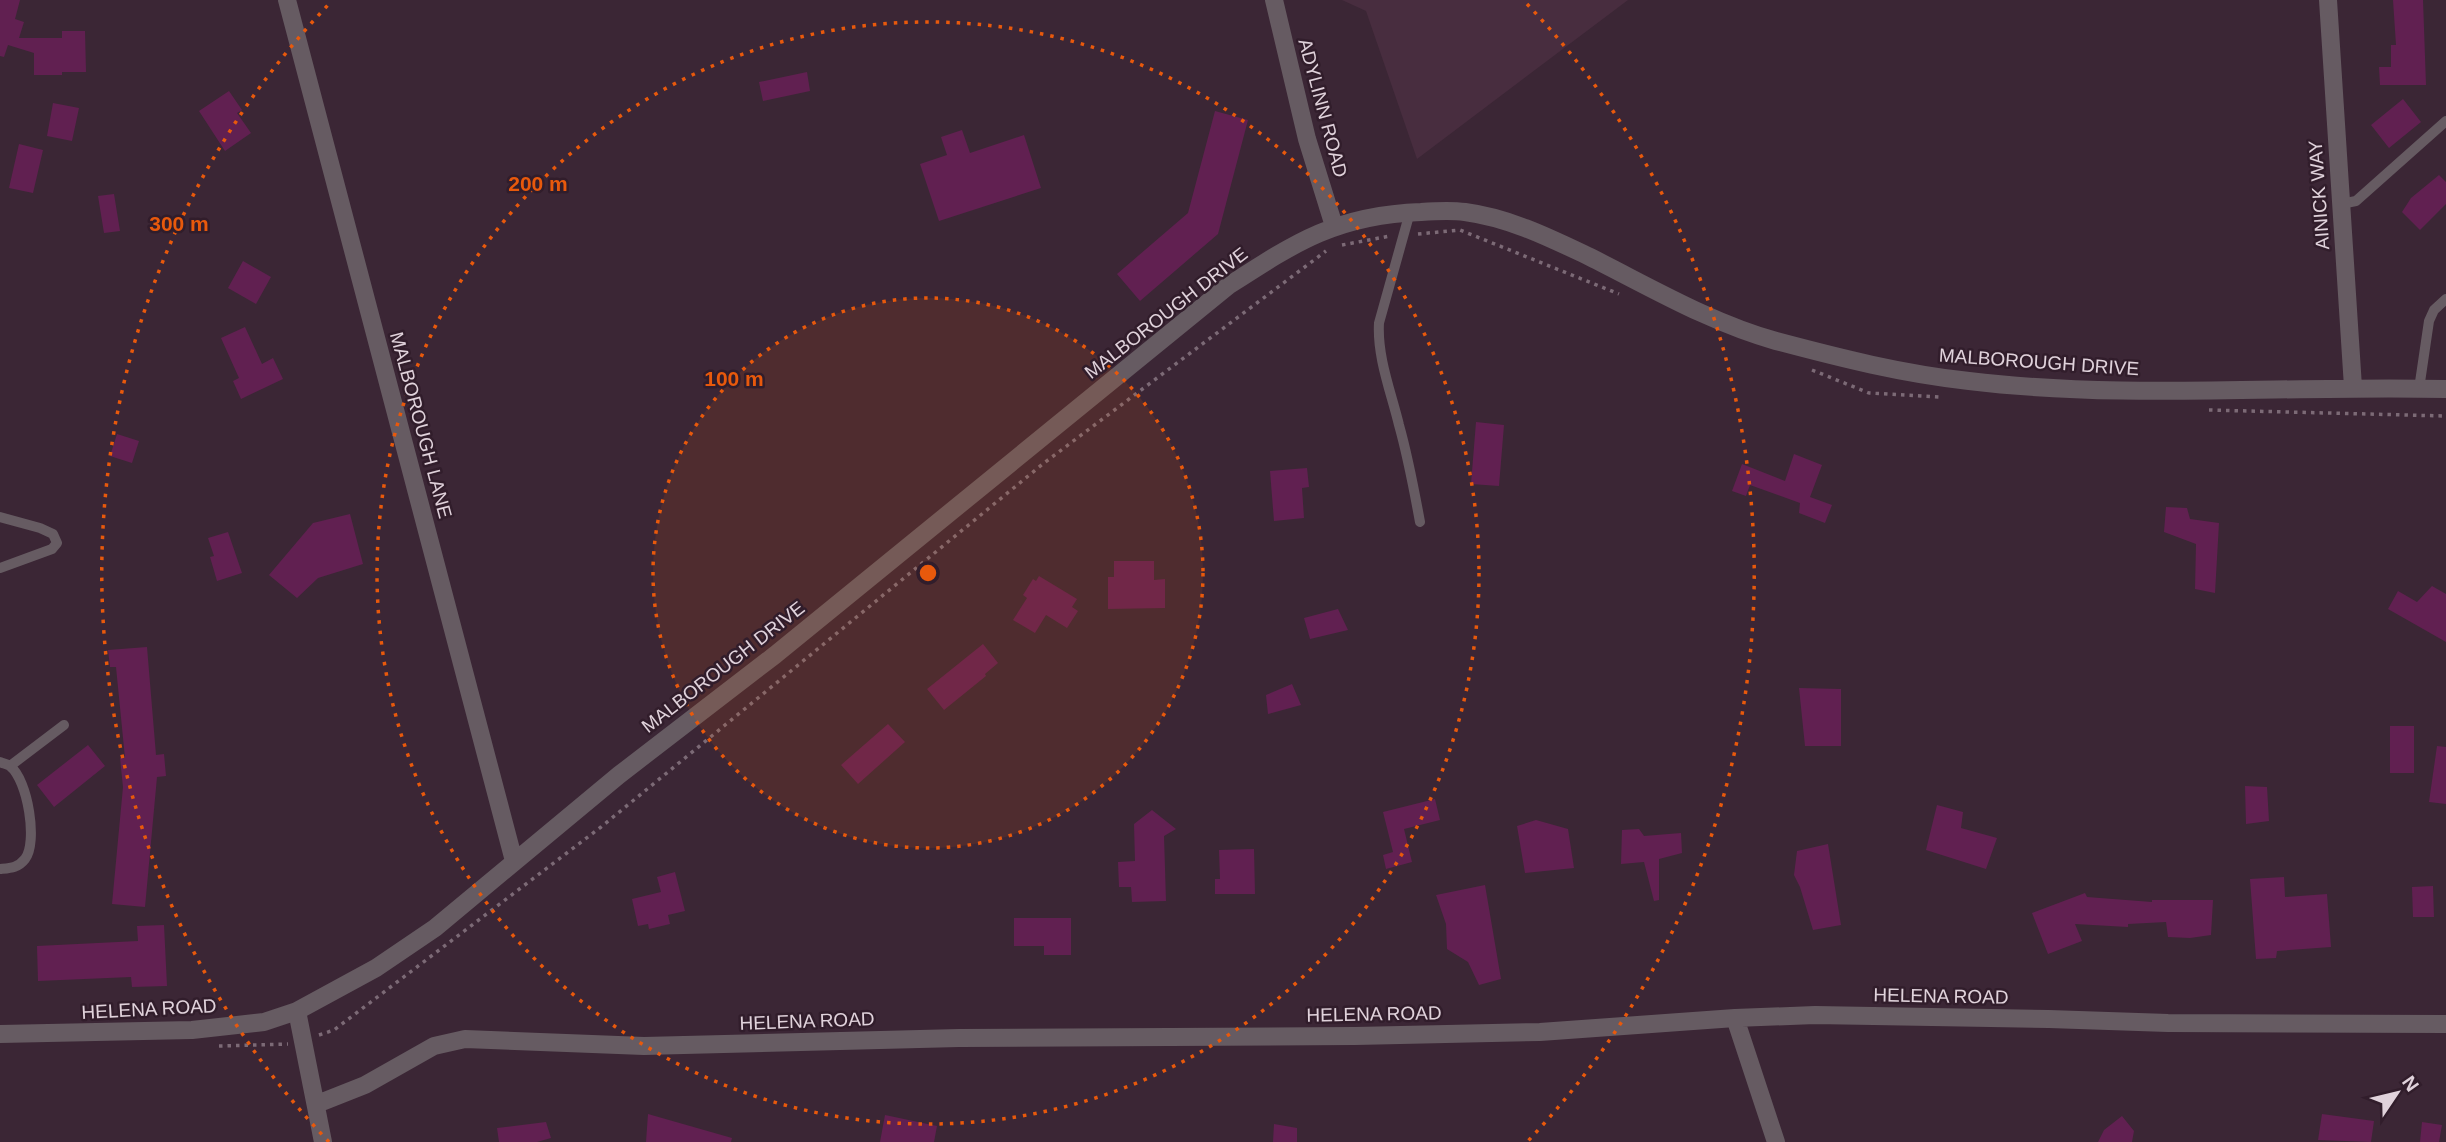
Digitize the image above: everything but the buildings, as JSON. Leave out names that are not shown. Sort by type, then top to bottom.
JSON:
[{"type":"street","name":"MALBOROUGH LANE","points":[[286,0],[514,861]]},
{"type":"street","name":"ADYLINN ROAD","points":[[1274,0],[1307,139],[1334,226]]},
{"type":"street","name":"AINICK WAY","points":[[2328,0],[2353,387]]},
{"type":"street","name":"MALBOROUGH DRIVE","points":[[297,1011],[376,968],[435,928],[619,775],[838,604],[1228,286],[1306,237],[1334,226],[1364,218],[1410,212],[1464,212],[1515,224],[1546,235],[1722,321],[1771,339],[1910,373],[1971,382],[2179,392],[2353,387],[2446,389]]},
{"type":"street","points":[[297,1011],[323,1142]]},
{"type":"street","name":"HELENA ROAD","points":[[0,1034],[192,1030],[264,1022],[297,1011]]},
{"type":"street","name":"HELENA ROAD","points":[[317,1104],[365,1085],[434,1046],[465,1039],[644,1046],[959,1038],[1329,1036],[1540,1032],[1735,1017],[1815,1016],[2193,1024],[2446,1024]]},
{"type":"street","points":[[1735,1017],[1776,1142]]},
{"type":"lane","points":[[2341,204],[2356,201],[2446,121]]},
{"type":"lane","points":[[1410,212],[1379,323],[1379,340],[1408,459],[1420,522]]},
{"type":"lane","points":[[2419,389],[2429,320],[2434,310],[2446,299]]},
{"type":"lane","points":[[0,517],[40,528],[53,534],[57,543],[52,550],[0,568]]},
{"type":"lane","points":[[0,869],[15,867],[25,859],[31,846],[26,793],[20,779],[5,764],[64,725]]},
{"type":"path","points":[[216,1046],[283,1045],[334,1030],[601,827],[1044,463],[1330,248],[1386,236],[1460,230],[1623,295]]},
{"type":"path","points":[[1807,368],[1869,393],[1949,397]]},
{"type":"path","points":[[2203,410],[2446,416]]},
{"type":"shaded area","points":[[1342,0],[1628,0],[1417,159],[1366,11]]}]
